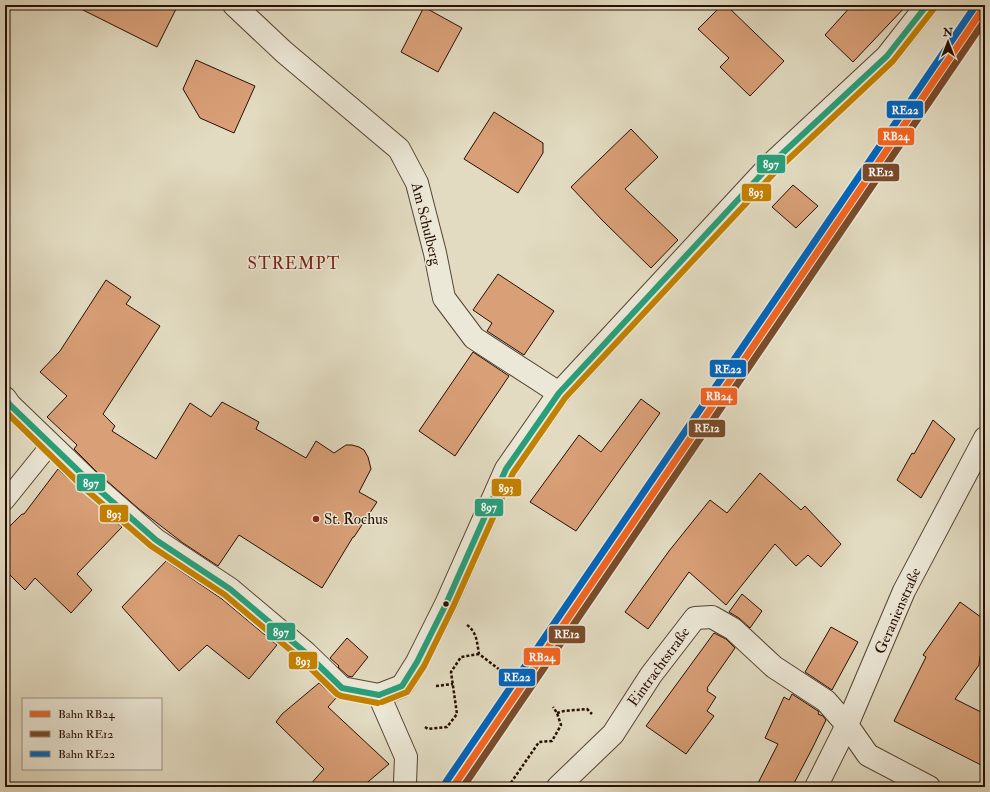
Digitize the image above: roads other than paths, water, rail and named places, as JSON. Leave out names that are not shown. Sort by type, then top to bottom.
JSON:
[{"type":"street","name":"Am Schulberg","points":[[234,5],[284,52],[399,149],[418,182],[444,298],[474,338],[559,393]]},
{"type":"street","points":[[5,398],[10,405],[90,482],[156,540],[230,589],[306,653],[342,688],[379,695],[402,686],[417,662],[446,604],[506,469],[559,393],[771,164],[886,56],[927,5]]},
{"type":"street","name":"Geranienstraße","points":[[816,787],[847,725],[904,592],[985,438]]},
{"type":"street","name":"Eintrachtstraße","points":[[558,787],[612,734],[651,675],[695,618],[712,617],[733,629],[774,667],[826,701],[847,725]]},
{"type":"street","points":[[379,695],[406,757],[404,787]]},
{"type":"street","points":[[847,725],[868,754],[929,787]]},
{"type":"lane","points":[[5,501],[51,444]]},
{"type":"rail line","name":"RE22","points":[[446,782],[976,5]]},
{"type":"rail line","name":"RB24","points":[[453,787],[985,6]]},
{"type":"rail line","name":"RE12","points":[[463,787],[985,20]]},
{"type":"place","name":"St. Rochus","points":[[316,519]]},
{"type":"district","name":"STREMPT","points":[[294,263]]}]
